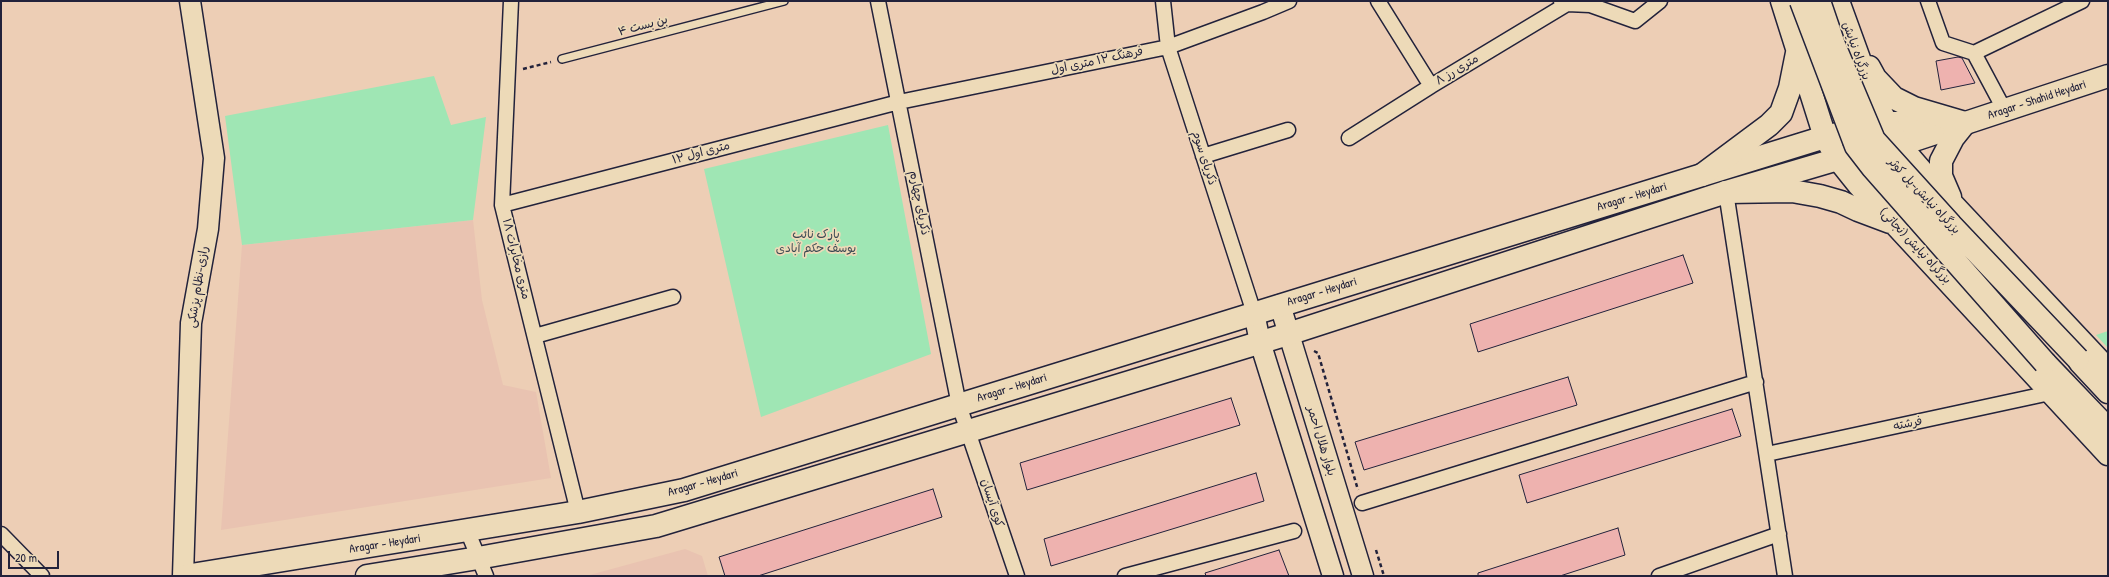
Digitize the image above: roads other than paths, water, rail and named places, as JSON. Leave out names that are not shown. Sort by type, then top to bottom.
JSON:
[{"type":"main road","name":"رازی-نظام پزشکی","points":[[184,576],[191,323],[208,229],[214,158],[190,1]]},
{"type":"main road","name":"بزرگراه نیایش (نجاتی)","points":[[1782,1],[1825,137],[1838,159],[1893,223],[2108,454]]},
{"type":"main road","name":"بزرگراه نیایش-پل کوثر","points":[[1801,1],[1856,146],[1878,174],[2045,363],[2108,429]]},
{"type":"main road","name":"بزرگراه نیایش-پل کوثر","points":[[1819,1],[1834,45],[1874,140],[1951,225],[2108,392]]},
{"type":"main road","name":"بزرگراه نیایش","points":[[1838,1],[1874,100],[1885,123]]},
{"type":"main road","points":[[1797,45],[1814,59],[1825,61],[1834,58],[1841,50],[1846,26]]},
{"type":"main road","points":[[1846,26],[1875,78],[1894,98],[1914,108],[1966,123],[1952,138],[1941,161],[1941,176],[1954,206]]},
{"type":"main road","points":[[1702,175],[1769,125],[1781,113],[1794,75],[1797,45]]},
{"type":"main road","name":"Aragar - Shahid Heydari","points":[[1838,159],[1899,145],[2108,76]]},
{"type":"main road","points":[[1885,123],[1899,145],[1954,206],[2108,370]]},
{"type":"main road","name":"Aragar - Shahid Heydari","points":[[1825,137],[1885,123],[1966,123]]},
{"type":"main road","name":"Aragar - Heydari","points":[[184,576],[578,512],[684,490],[1825,137]]},
{"type":"main road","name":"Aragar - Heydari","points":[[367,576],[482,567],[656,526],[1288,334],[1726,192],[1838,159]]},
{"type":"main road","points":[[1726,192],[1792,191],[1820,196],[1841,202],[1893,223]]},
{"type":"main road","name":"بلوار هلال احمر","points":[[1280,305],[1363,576]]},
{"type":"main road","points":[[1254,313],[1260,342],[1333,576]]},
{"type":"street","name":"۱۸ متری مخابرات","points":[[511,1],[502,205],[578,512]]},
{"type":"street","name":"ذکریای چهارم","points":[[878,1],[959,405],[968,430]]},
{"type":"street","name":"ذکریای سوم","points":[[1163,1],[1168,46],[1254,313]]},
{"type":"street","name":"فرهنگ ۱۲ متری اول","points":[[899,102],[1168,46],[1263,12],[1289,1]]},
{"type":"street","points":[[1378,1],[1431,86]]},
{"type":"street","points":[[1564,3],[1590,6],[1635,21],[1660,1]]},
{"type":"street","points":[[1928,1],[1944,43],[1974,53],[2005,111]]},
{"type":"street","points":[[1974,53],[2082,1]]},
{"type":"street","name":"۸ متری رز","points":[[1349,138],[1564,3]]},
{"type":"street","name":"۱۲ متری اول","points":[[502,205],[899,102]]},
{"type":"street","points":[[1203,156],[1288,130]]},
{"type":"street","points":[[1726,192],[1785,576]]},
{"type":"street","points":[[534,336],[673,297]]},
{"type":"street","points":[[1362,503],[1756,382]]},
{"type":"street","name":"فرشته","points":[[1767,454],[2050,393]]},
{"type":"street","name":"کوی آیسان","points":[[968,430],[1017,576]]},
{"type":"street","points":[[467,530],[482,567]]},
{"type":"street","points":[[1125,576],[1294,531]]},
{"type":"street","points":[[1,534],[42,576]]},
{"type":"street","points":[[1659,576],[1779,534]]},
{"type":"lane","name":"بن بست ۴","points":[[562,59],[784,1]]},
{"type":"park label","name":"پارک نائب یوسف حکم آبادی","points":[[816,242]]}]
